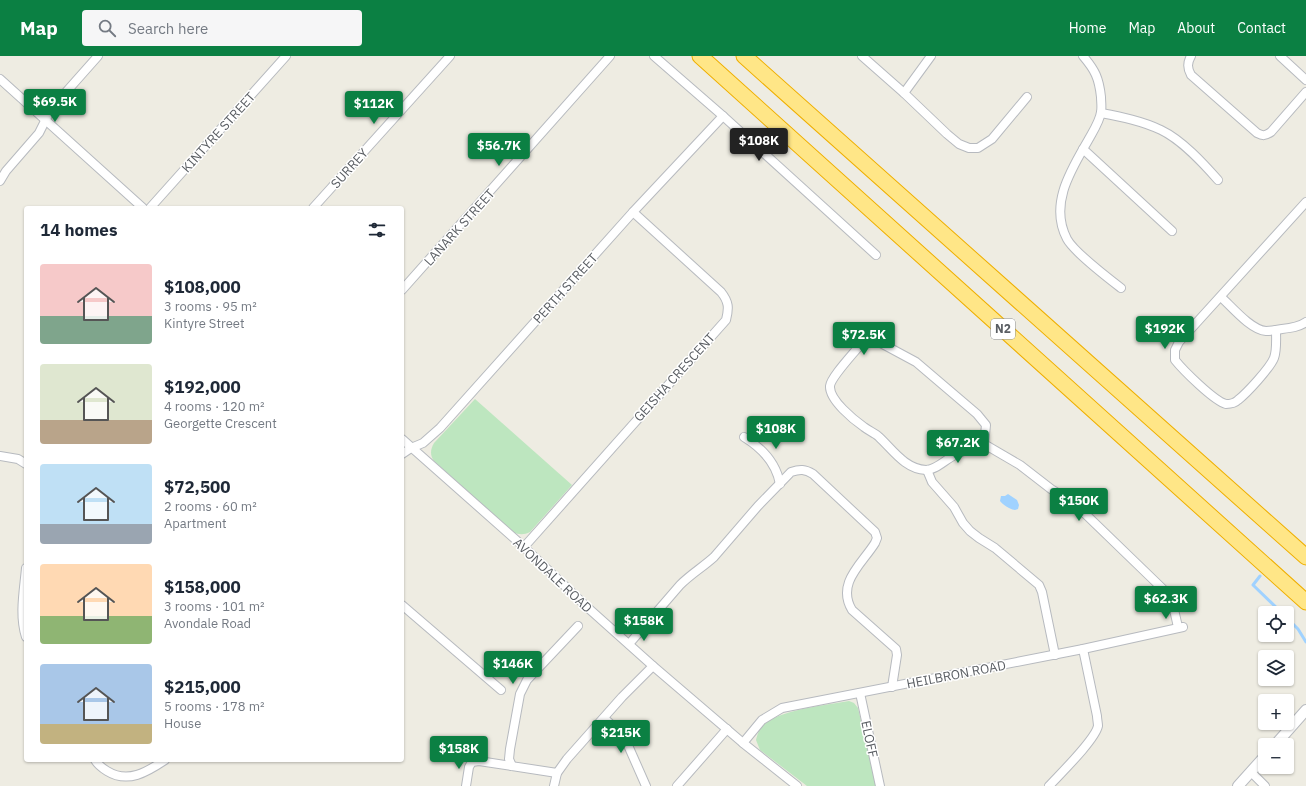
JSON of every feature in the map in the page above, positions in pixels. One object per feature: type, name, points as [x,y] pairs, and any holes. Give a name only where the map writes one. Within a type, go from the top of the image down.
[{"type":"highway","name":"N2","points":[[700,56],[1306,602]]},
{"type":"highway","name":"N2","points":[[744,56],[1306,557]]},
{"type":"street","points":[[0,181],[38,133],[51,109],[98,56]]},
{"type":"street","name":"KINTYRE STREET","points":[[152,206],[286,56]]},
{"type":"street","name":"SURREY","points":[[315,206],[450,56]]},
{"type":"street","name":"LANARK STREET","points":[[404,288],[610,56]]},
{"type":"street","points":[[654,56],[723,116],[876,255]]},
{"type":"street","points":[[862,56],[947,134],[959,144],[969,148],[978,148],[992,138],[1027,97]]},
{"type":"street","points":[[904,93],[931,56]]},
{"type":"street","points":[[1083,56],[1097,75],[1100,85],[1102,113],[1070,171],[1064,186],[1061,200],[1062,223],[1067,240],[1076,250],[1121,288]]},
{"type":"street","points":[[1191,56],[1187,69],[1191,75],[1257,133],[1262,135],[1266,135],[1271,132],[1306,92]]},
{"type":"street","points":[[1280,56],[1306,80]]},
{"type":"street","points":[[0,79],[141,206]]},
{"type":"street","points":[[1102,113],[1149,125],[1162,131],[1188,149],[1218,180]]},
{"type":"street","name":"PERTH STREET","points":[[404,453],[423,443],[440,428],[633,212],[723,116]]},
{"type":"street","points":[[1083,149],[1172,231]]},
{"type":"street","points":[[1276,330],[1276,352],[1272,363],[1248,390],[1232,404],[1226,404],[1218,400],[1175,360],[1174,354],[1176,346],[1179,342],[1306,202]]},
{"type":"street","name":"GEISHA CRESCENT","points":[[524,547],[726,320],[728,304],[726,298],[721,292],[633,212]]},
{"type":"street","points":[[1221,297],[1241,316],[1259,329],[1266,331],[1292,328],[1306,322]]},
{"type":"street","points":[[866,341],[881,342],[916,362],[978,414],[986,425],[984,444],[955,455],[928,470],[911,466],[900,458],[878,436],[863,426],[841,407],[831,394],[830,386],[833,379],[860,345],[866,341]]},
{"type":"street","points":[[744,436],[767,455],[776,469],[780,484]]},
{"type":"street","name":"AVONDALE ROAD","points":[[404,441],[524,547],[653,666],[743,743],[797,786]]},
{"type":"street","name":"HEILBRON ROAD","points":[[743,743],[762,720],[782,708],[1055,655],[1181,627],[1172,601],[1166,592],[1082,511],[1020,465],[984,444]]},
{"type":"street","points":[[0,456],[18,459],[24,463]]},
{"type":"street","points":[[629,644],[680,585],[714,557],[758,506],[791,472],[807,470],[875,532],[877,538],[875,543],[852,573],[846,596],[852,610],[896,649],[897,655],[892,687]]},
{"type":"street","points":[[928,470],[932,482],[954,506],[963,523],[970,531],[995,548],[1039,585],[1042,592],[1055,655]]},
{"type":"street","points":[[24,588],[22,607],[24,631]]},
{"type":"street","points":[[404,608],[501,690]]},
{"type":"street","points":[[512,766],[509,758],[520,694],[527,680],[578,626]]},
{"type":"street","points":[[1048,786],[1081,751],[1094,735],[1098,726],[1083,649]]},
{"type":"street","points":[[554,786],[557,773],[567,759],[653,666]]},
{"type":"street","name":"ELOFF","points":[[860,693],[880,786]]},
{"type":"street","points":[[1281,738],[1306,710]]},
{"type":"street","points":[[604,718],[628,743],[646,786]]},
{"type":"street","points":[[677,786],[727,729]]},
{"type":"street","points":[[466,786],[469,767],[472,762],[479,761],[557,773]]},
{"type":"street","points":[[97,762],[113,774],[127,777],[144,773],[162,762]]},
{"type":"street","points":[[1238,786],[1258,764]]},
{"type":"street","points":[[1251,772],[1265,786]]},
{"type":"green space","points":[[475,399],[572,485],[528,533],[517,534],[513,532],[434,461],[432,457],[431,450],[434,443]]},
{"type":"green space","points":[[849,701],[854,703],[858,708],[876,786],[807,786],[760,750],[756,740],[762,726],[769,721],[789,712]]},
{"type":"water","points":[[1008,494],[1017,500],[1019,505],[1018,509],[1011,509],[1000,501],[1001,496]]},
{"type":"waterway","points":[[1260,576],[1253,585],[1275,606]]},
{"type":"waterway","points":[[1294,625],[1306,642]]}]
